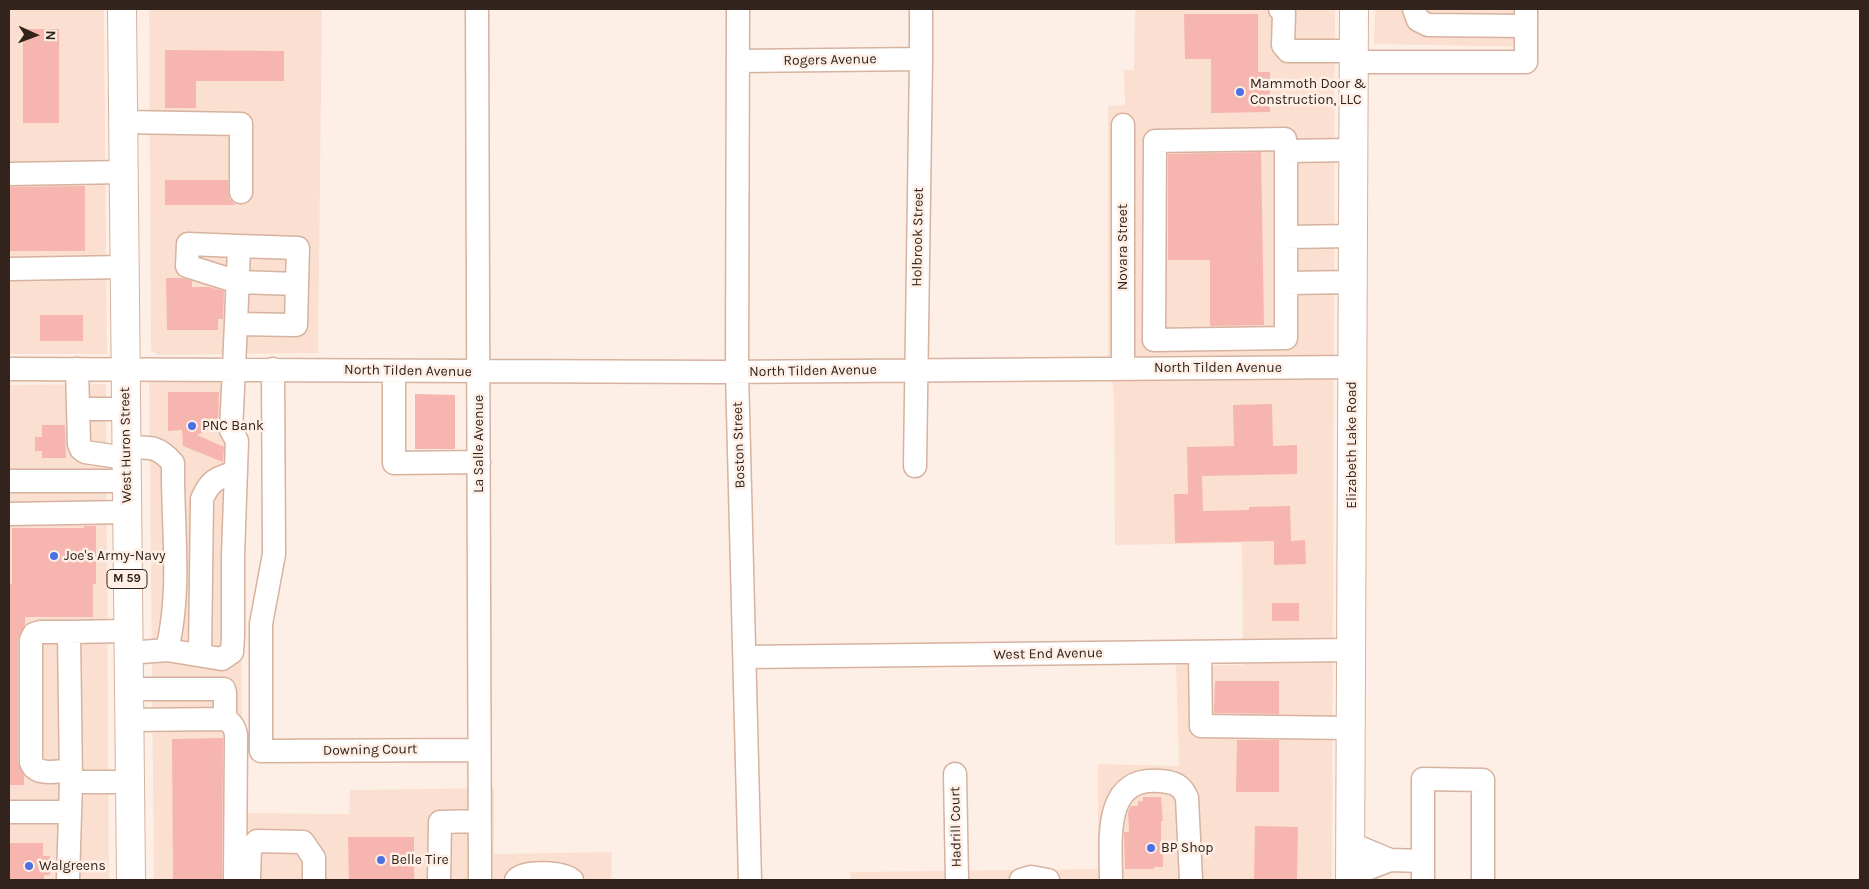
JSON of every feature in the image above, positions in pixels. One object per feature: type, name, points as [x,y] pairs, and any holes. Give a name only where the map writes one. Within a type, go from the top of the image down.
[{"type":"main road","name":"West Huron Street","points":[[122,9],[130,880]]},
{"type":"main road","name":"Elizabeth Lake Road","points":[[1350,878],[1354,9]]},
{"type":"street","name":"La Salle Avenue","points":[[477,9],[480,880]]},
{"type":"street","name":"Boston Street","points":[[738,9],[737,372],[750,880]]},
{"type":"street","name":"Holbrook Street","points":[[915,466],[922,59],[921,9]]},
{"type":"street","points":[[1280,9],[1284,13],[1283,46],[1288,51],[1354,57],[1526,62],[1526,17],[1428,25],[1418,20],[1414,9]]},
{"type":"street","name":"Rogers Avenue","points":[[738,61],[922,59]]},
{"type":"street","points":[[123,122],[241,124],[241,192]]},
{"type":"street","name":"Novara Street","points":[[1122,368],[1123,133],[1155,141]]},
{"type":"street","points":[[1286,139],[1286,151],[1286,338],[1154,340],[1155,141],[1286,139]]},
{"type":"street","points":[[1286,151],[1354,150]]},
{"type":"street","points":[[9,174],[124,172]]},
{"type":"street","points":[[1286,237],[1353,236]]},
{"type":"street","points":[[1123,240],[1154,239]]},
{"type":"street","points":[[237,324],[296,325],[298,248],[188,244],[187,266],[238,282],[297,284]]},
{"type":"street","points":[[128,782],[39,771],[33,767],[31,762],[31,640],[34,634],[40,632],[70,632],[222,659],[232,652],[237,441],[231,430],[239,246]]},
{"type":"street","points":[[9,268],[124,267]]},
{"type":"street","points":[[1286,283],[1353,282]]},
{"type":"street","points":[[1123,285],[1154,283]]},
{"type":"street","points":[[1203,340],[1203,368]]},
{"type":"street","name":"North Tilden Avenue","points":[[9,369],[737,372],[1352,367]]},
{"type":"street","points":[[77,369],[79,444],[81,449],[85,452],[126,462]]},
{"type":"street","name":"Downing Court","points":[[273,369],[274,554],[261,624],[260,751],[479,750]]},
{"type":"street","points":[[394,371],[394,463],[479,462]]},
{"type":"street","points":[[78,409],[126,409]]},
{"type":"street","points":[[9,481],[126,462],[150,447],[164,452],[173,463],[174,608],[172,630],[167,650]]},
{"type":"street","points":[[200,655],[202,499],[207,486],[218,478],[236,472]]},
{"type":"street","points":[[9,514],[127,512]]},
{"type":"street","points":[[68,880],[71,776],[70,632]]},
{"type":"street","name":"West End Avenue","points":[[745,657],[1351,650]]},
{"type":"street","points":[[1200,652],[1201,726],[1350,728]]},
{"type":"street","points":[[128,689],[224,689],[225,719]]},
{"type":"street","points":[[128,720],[225,719],[231,722],[236,735],[235,880]]},
{"type":"street","name":"Hadrill Court","points":[[956,774],[957,880]]},
{"type":"street","points":[[1349,843],[1423,871],[1423,779],[1483,780],[1483,880]]},
{"type":"street","points":[[1111,880],[1111,826],[1119,797],[1130,786],[1159,781],[1175,783],[1184,789],[1187,798],[1191,880]]},
{"type":"street","points":[[9,812],[69,812]]},
{"type":"street","points":[[439,880],[440,822],[479,821]]},
{"type":"street","points":[[249,880],[250,849],[257,841],[303,842],[314,858],[314,880]]},
{"type":"street","points":[[1350,878],[1390,860]]},
{"type":"street","points":[[516,880],[526,874],[563,875],[572,880]]},
{"type":"street","points":[[1021,880],[1031,877],[1048,880]]},
{"type":"shaded area","points":[[9,9],[104,9],[107,354],[9,354]]},
{"type":"shaded area","points":[[149,9],[322,9],[318,353],[157,355],[151,350]]},
{"type":"shaded area","points":[[1135,9],[1335,9],[1332,880],[851,880],[850,872],[1098,869],[1098,764],[1179,766],[1176,665],[1243,665],[1242,543],[1115,545],[1114,393],[1108,354],[1108,106],[1125,105],[1124,70],[1134,70]]},
{"type":"shaded area","points":[[1375,9],[1539,9],[1538,47],[1374,44]]},
{"type":"shaded area","points":[[149,378],[241,378],[242,813],[349,814],[350,790],[494,788],[494,854],[612,852],[611,880],[154,880]]},
{"type":"shaded area","points":[[106,384],[109,880],[9,880],[9,385]]},
{"type":"building","points":[[1184,14],[1258,14],[1258,72],[1270,72],[1270,112],[1211,113],[1211,59],[1185,59]]},
{"type":"building","points":[[23,29],[59,29],[59,123],[23,123]]},
{"type":"building","points":[[165,50],[284,51],[284,81],[196,81],[196,108],[165,108]]},
{"type":"building","points":[[1261,152],[1264,325],[1210,326],[1210,260],[1168,260],[1168,154]]},
{"type":"building","points":[[165,180],[228,180],[229,198],[236,205],[165,205]]},
{"type":"building","points":[[85,186],[85,251],[10,251],[10,187]]},
{"type":"building","points":[[166,278],[182,278],[192,281],[192,287],[209,287],[224,291],[223,319],[218,319],[218,330],[167,330]]},
{"type":"building","points":[[40,315],[83,315],[83,341],[40,341]]},
{"type":"building","name":"PNC Bank","points":[[168,392],[219,392],[218,425],[197,435],[224,447],[223,462],[183,446],[182,430],[168,431]]},
{"type":"building","points":[[415,394],[455,395],[455,449],[415,449]]},
{"type":"building","points":[[1272,404],[1273,446],[1297,445],[1297,474],[1202,476],[1203,511],[1249,510],[1249,507],[1290,506],[1291,541],[1305,540],[1306,564],[1274,565],[1274,541],[1175,543],[1174,494],[1188,494],[1187,447],[1234,446],[1233,405]]},
{"type":"building","points":[[42,425],[65,425],[66,458],[42,458],[42,451],[35,451],[35,437],[42,437]]},
{"type":"building","points":[[84,526],[96,526],[96,584],[93,584],[93,617],[25,617],[25,625],[18,640],[18,762],[24,776],[24,785],[9,785],[9,584],[12,584],[12,528],[84,528]]},
{"type":"building","points":[[1272,603],[1299,603],[1299,621],[1272,621]]},
{"type":"building","points":[[1215,681],[1279,681],[1279,714],[1214,713]]},
{"type":"building","points":[[223,738],[222,880],[173,880],[172,739]]},
{"type":"building","points":[[1237,740],[1279,740],[1279,792],[1236,792]]},
{"type":"building","points":[[1143,797],[1161,797],[1163,867],[1154,867],[1154,869],[1125,869],[1124,832],[1129,832],[1128,812],[1131,806],[1138,806],[1138,801],[1143,801]]},
{"type":"building","points":[[1255,826],[1298,827],[1297,880],[1254,880]]},
{"type":"building","name":"Belle Tire","points":[[348,837],[414,837],[414,880],[349,880]]},
{"type":"building","name":"Walgreens","points":[[9,843],[43,843],[43,856],[50,856],[50,875],[44,875],[44,880],[9,880]]},
{"type":"place","name":"Mammoth Door & Construction, LLC","points":[[1240,92]]},
{"type":"place","name":"PNC Bank","points":[[192,426]]},
{"type":"place","name":"Joe's Army-Navy","points":[[54,556]]},
{"type":"place","name":"BP Shop","points":[[1151,848]]},
{"type":"place","name":"Belle Tire","points":[[381,860]]},
{"type":"place","name":"Walgreens","points":[[29,866]]}]
